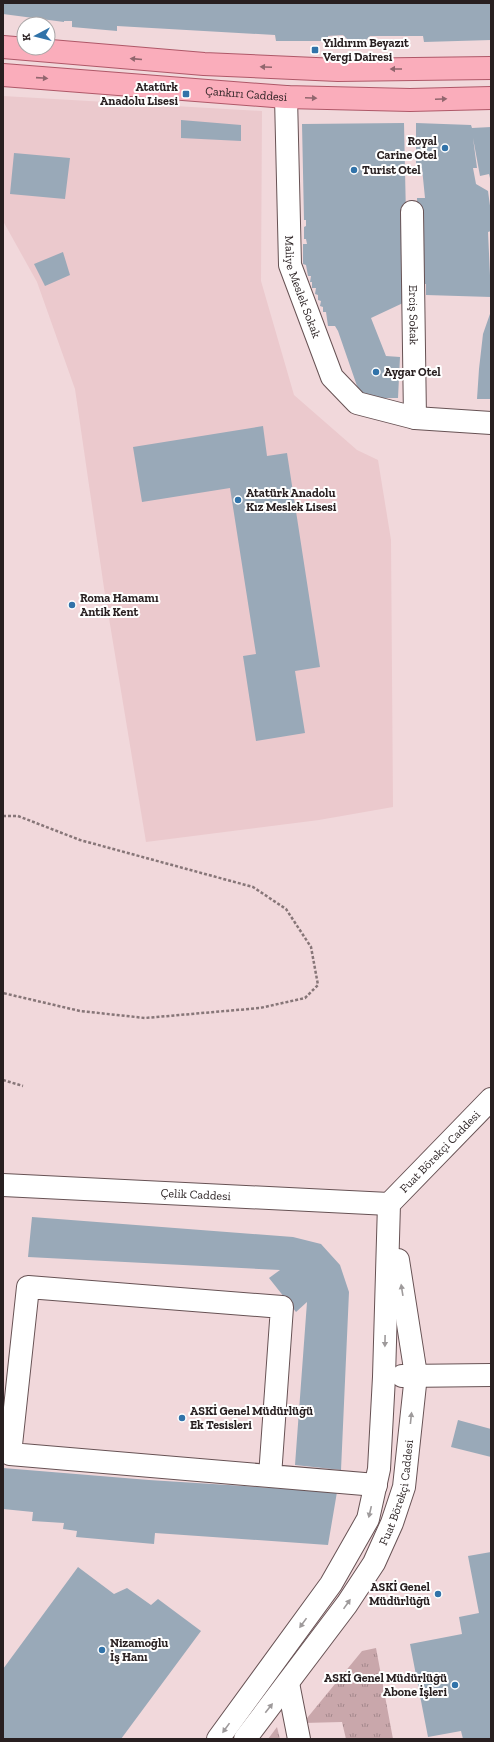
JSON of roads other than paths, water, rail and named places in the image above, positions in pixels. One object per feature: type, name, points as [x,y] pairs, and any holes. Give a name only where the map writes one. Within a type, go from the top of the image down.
[{"type":"main road","points":[[3,47],[204,64],[338,70],[491,68]]},
{"type":"main road","name":"Çankırı Caddesi","points":[[3,75],[286,97],[410,100],[491,98]]},
{"type":"street","name":"Maliye Meslek Sokak","points":[[286,97],[290,265],[332,377],[357,403],[415,418],[491,423]]},
{"type":"street","name":"Erciş Sokak","points":[[412,212],[415,418]]},
{"type":"street","name":"Fuat Börekçi Caddesi","points":[[218,1739],[331,1584],[368,1519],[379,1469],[384,1377],[389,1204],[491,1099]]},
{"type":"street","name":"Çelik Caddesi","points":[[3,1185],[389,1204]]},
{"type":"street","name":"Fuat Börekçi Caddesi","points":[[245,1739],[347,1604],[370,1569],[392,1523],[404,1488],[416,1375],[389,1204]]},
{"type":"street","points":[[270,1476],[282,1307],[28,1287],[10,1454],[376,1485]]},
{"type":"street","points":[[384,1377],[416,1375],[491,1375]]},
{"type":"street","points":[[288,1683],[299,1739]]},
{"type":"place","name":"Yıldırım Beyazıt Vergi Dairesi","points":[[315,50]]},
{"type":"place","name":"Atatürk Anadolu Lisesi","points":[[186,94]]},
{"type":"place","name":"Royal Carine Otel","points":[[445,148]]},
{"type":"place","name":"Turist Otel","points":[[354,170]]},
{"type":"place","name":"Aygar Otel","points":[[376,372]]},
{"type":"place","name":"Atatürk Anadolu Kız Meslek Lisesi","points":[[238,500]]},
{"type":"place","name":"Roma Hamamı Antik Kent","points":[[72,605]]},
{"type":"place","name":"ASKİ Genel Müdürlüğü Ek Tesisleri","points":[[182,1418]]},
{"type":"place","name":"ASKİ Genel Müdürlüğü","points":[[438,1594]]},
{"type":"place","name":"Nizamoğlu İş Hanı","points":[[102,1650]]},
{"type":"place","name":"ASKİ Genel Müdürlüğü Abone İşleri","points":[[455,1685]]}]
